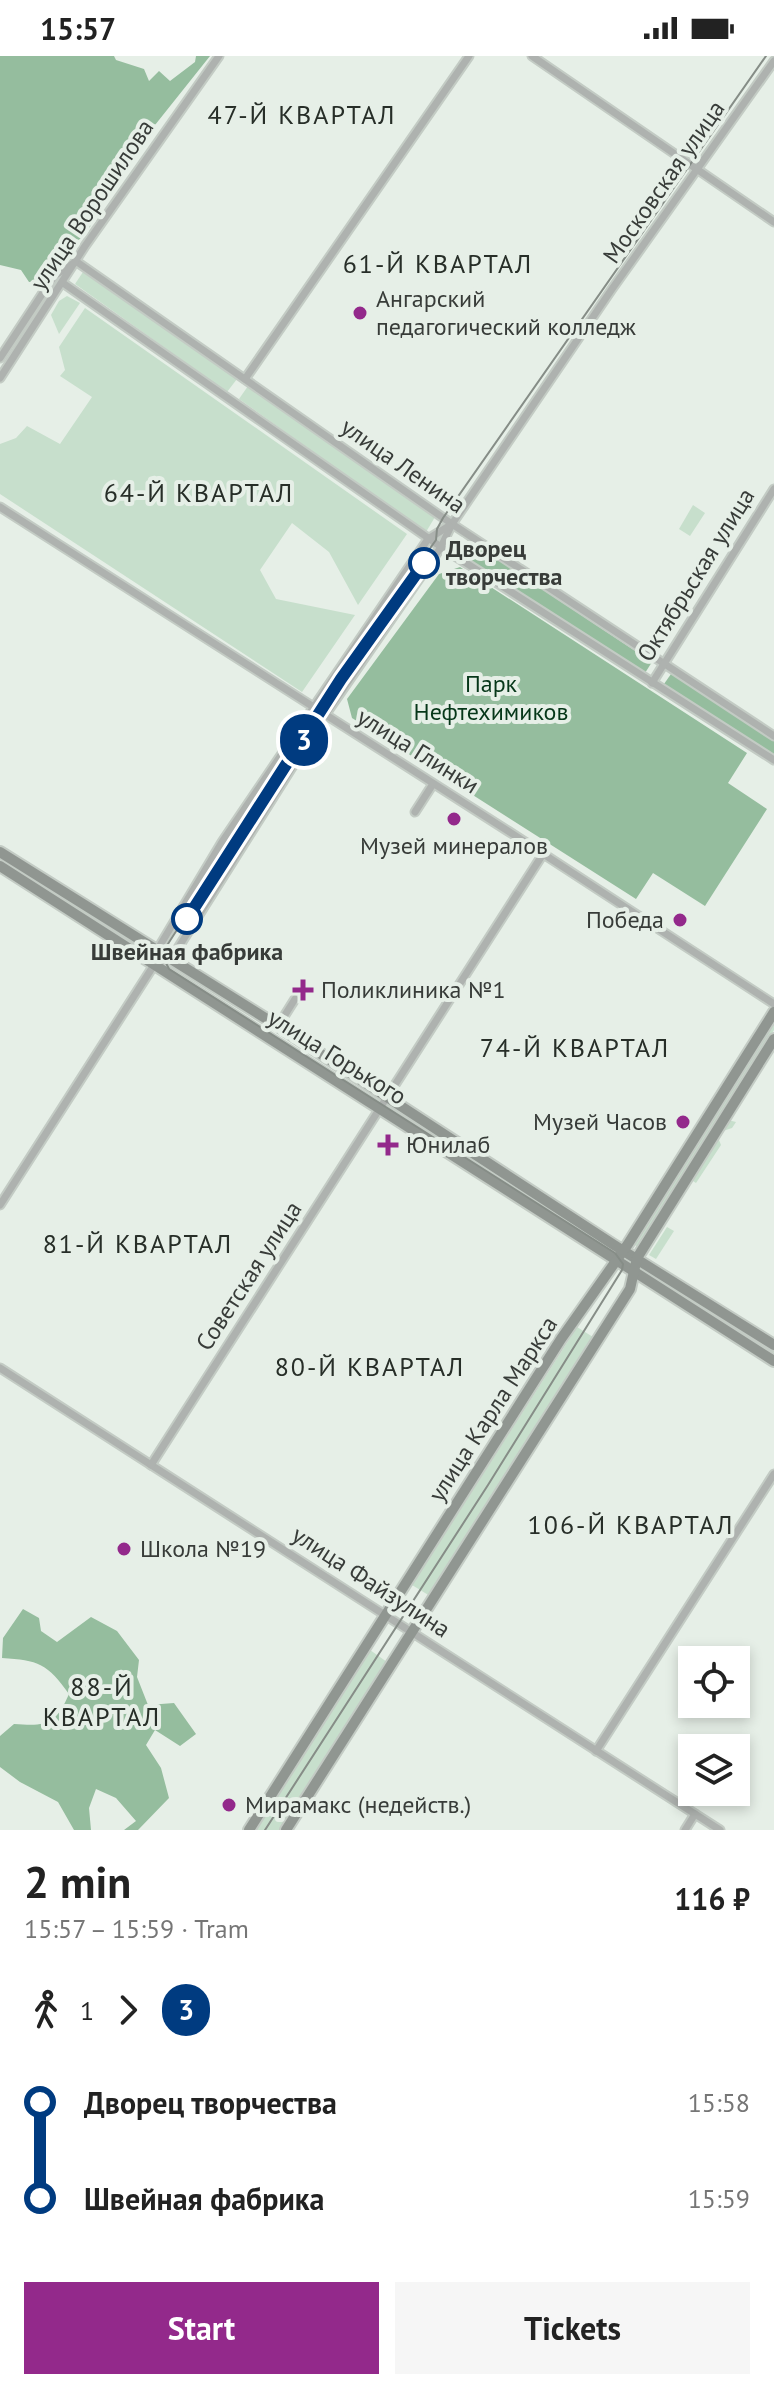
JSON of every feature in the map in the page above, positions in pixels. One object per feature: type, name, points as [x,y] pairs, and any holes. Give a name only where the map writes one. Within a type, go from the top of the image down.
[{"type":"main road","name":"улица Горького","points":[[0,852],[278,1026],[774,1345]]},
{"type":"main road","name":"улица Горького","points":[[0,866],[774,1361]]},
{"type":"main road","name":"улица Карла Маркса","points":[[249,1830],[561,1339],[623,1250],[774,1012]]},
{"type":"main road","points":[[286,1830],[623,1300],[632,1285],[637,1258],[774,1039]]},
{"type":"main road","points":[[695,1311],[702,1300]]},
{"type":"street","name":"улица Ворошилова","points":[[0,378],[219,56]]},
{"type":"street","points":[[245,379],[469,56]]},
{"type":"street","points":[[532,56],[774,222]]},
{"type":"street","name":"Московская улица","points":[[169,959],[325,715],[441,547],[452,524],[774,61]]},
{"type":"street","name":"улица Ворошилова","points":[[0,358],[54,276],[77,262]]},
{"type":"street","name":"улица Ленина","points":[[77,262],[452,524],[774,736]]},
{"type":"street","name":"улица Ленина","points":[[63,283],[428,539],[774,760]]},
{"type":"street","name":"Октябрьская улица","points":[[652,683],[774,489]]},
{"type":"street","name":"улица Глинки","points":[[0,507],[774,1004]]},
{"type":"street","name":"Московская улица","points":[[0,1205],[154,965],[156,952],[222,842],[428,539],[452,524]]},
{"type":"street","points":[[415,812],[433,784]]},
{"type":"street","points":[[380,1108],[543,854]]},
{"type":"street","points":[[154,965],[169,959]]},
{"type":"street","points":[[278,1026],[295,999]]},
{"type":"street","name":"Советская улица","points":[[151,1465],[380,1108]]},
{"type":"street","name":"улица Файзулина","points":[[0,1368],[720,1830]]},
{"type":"street","points":[[596,1751],[774,1474]]},
{"type":"street","points":[[685,1830],[695,1814]]},
{"type":"green space","points":[[0,56],[114,56],[116,60],[144,69],[149,81],[159,71],[170,81],[195,62],[196,56],[210,56],[155,125],[147,140],[124,162],[121,176],[88,230],[85,229],[86,233],[35,282],[29,282],[21,270],[0,265]]},
{"type":"green space","points":[[83,272],[237,379],[227,392],[75,284]]},
{"type":"green space","points":[[67,296],[80,303],[59,334],[51,315],[59,301]]},
{"type":"green space","points":[[85,308],[407,534],[358,605],[329,552],[292,523],[260,570],[276,599],[355,615],[302,692],[0,494],[0,444],[16,438],[27,426],[60,444],[92,397],[60,376],[65,370],[59,347]]},
{"type":"green space","points":[[248,386],[435,517],[426,532],[239,399]]},
{"type":"green space","points":[[693,505],[705,513],[690,536],[679,529]]},
{"type":"green space","points":[[468,540],[652,662],[645,673],[459,553]]},
{"type":"green space","name":"Парк Нефтехимиков","points":[[460,567],[747,753],[728,783],[767,809],[705,906],[653,873],[636,899],[352,718],[347,699],[439,574]]},
{"type":"green space","points":[[671,674],[774,741],[774,755],[664,684]]},
{"type":"green space","points":[[0,856],[118,931],[110,932],[0,861]]},
{"type":"green space","points":[[774,1022],[774,1030],[637,1247],[633,1243]]},
{"type":"green space","points":[[728,1120],[736,1122],[732,1128],[723,1131],[719,1140],[721,1145],[696,1183],[693,1174]]},
{"type":"green space","points":[[667,1227],[674,1231],[656,1259],[649,1255]]},
{"type":"green space","points":[[709,1309],[774,1350],[774,1358],[706,1315]]},
{"type":"green space","points":[[577,1327],[593,1337],[430,1596],[412,1585]]},
{"type":"green space","points":[[23,1609],[39,1618],[41,1631],[57,1642],[91,1617],[117,1631],[139,1660],[137,1677],[148,1705],[174,1703],[196,1734],[180,1746],[155,1730],[146,1745],[161,1768],[169,1798],[138,1830],[124,1830],[136,1821],[116,1798],[96,1789],[89,1808],[91,1830],[74,1830],[58,1802],[20,1782],[0,1767],[0,1736],[14,1724],[48,1722],[59,1712],[69,1694],[55,1676],[41,1666],[25,1660],[2,1658],[3,1638]]},
{"type":"green space","points":[[370,1650],[387,1662],[280,1830],[256,1830]]},
{"type":"tram line","points":[[265,1830],[488,1485],[623,1264],[615,1253],[169,969],[165,961],[166,947],[340,674],[436,540],[443,518],[766,56]]},
{"type":"tram line","name":"3","points":[[187,919],[341,679],[424,563]]},
{"type":"place","name":"Ангарский педагогический колледж","points":[[360,313]]},
{"type":"place","name":"Дворец творчества","points":[[424,563]]},
{"type":"place","name":"Музей минералов","points":[[454,819]]},
{"type":"place","name":"Швейная фабрика","points":[[187,919]]},
{"type":"place","name":"Победа","points":[[680,920]]},
{"type":"place","name":"Поликлиника №1","points":[[303,990]]},
{"type":"place","name":"Музей Часов","points":[[683,1122]]},
{"type":"place","name":"Юнилаб","points":[[388,1145]]},
{"type":"place","name":"Школа №19","points":[[124,1549]]},
{"type":"place","name":"Мирамакс (недейств.)","points":[[229,1805]]},
{"type":"district","name":"47-Й КВАРТАЛ","points":[[302,115]]},
{"type":"district","name":"61-Й КВАРТАЛ","points":[[438,264]]},
{"type":"district","name":"64-Й КВАРТАЛ","points":[[199,493]]},
{"type":"district","name":"74-Й КВАРТАЛ","points":[[575,1048]]},
{"type":"district","name":"81-Й КВАРТАЛ","points":[[138,1244]]},
{"type":"district","name":"80-Й КВАРТАЛ","points":[[370,1367]]},
{"type":"district","name":"106-Й КВАРТАЛ","points":[[631,1525]]},
{"type":"district","name":"88-Й КВАРТАЛ","points":[[102,1702]]}]
